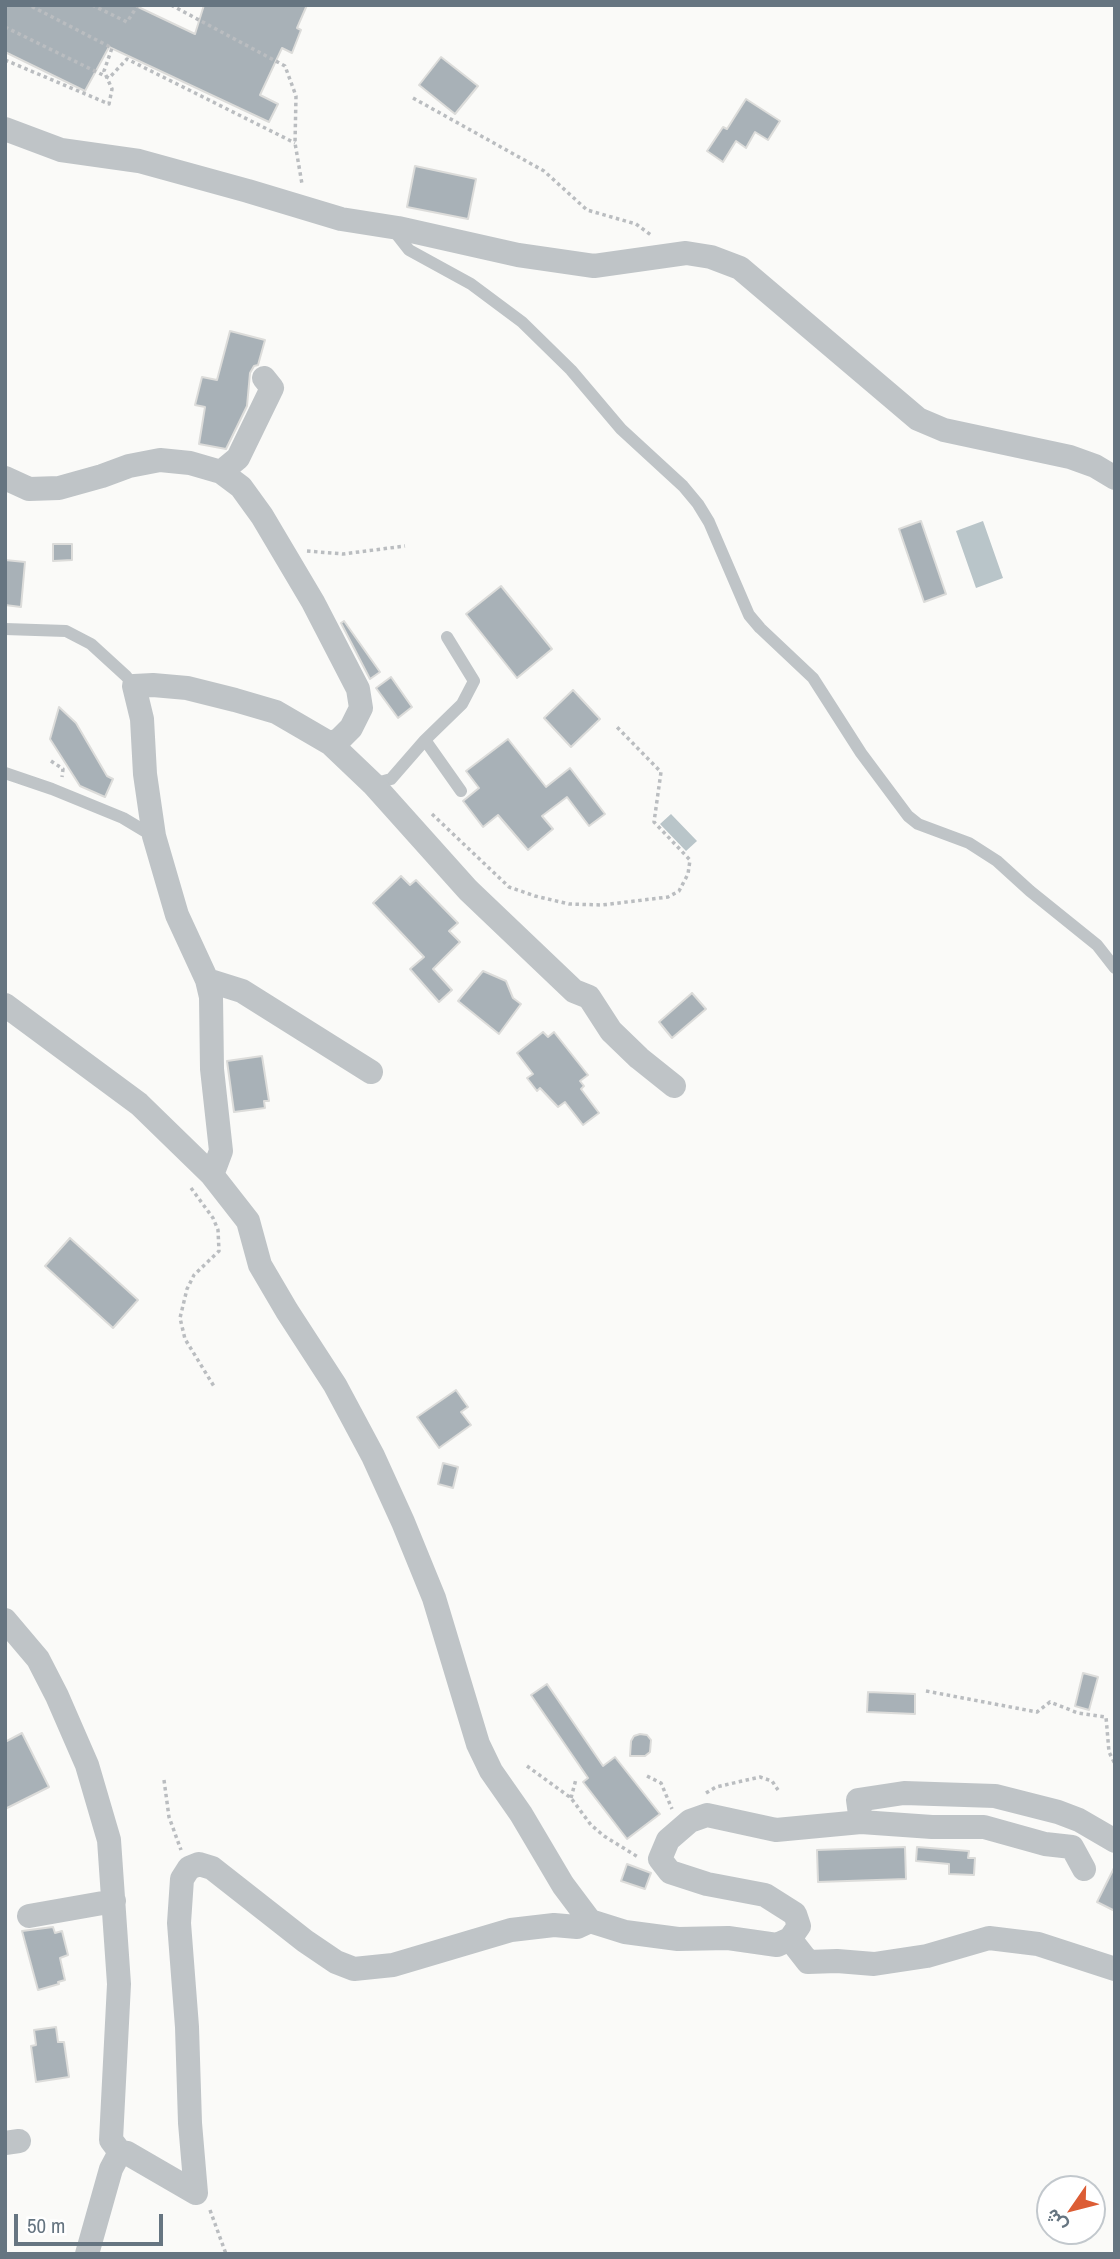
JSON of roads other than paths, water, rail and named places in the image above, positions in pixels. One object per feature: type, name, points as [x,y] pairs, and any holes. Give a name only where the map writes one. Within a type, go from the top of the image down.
[{"type":"street","points":[[5,129],[61,150],[139,161],[248,191],[307,211],[518,255],[594,267],[686,253],[711,257],[740,268],[918,419],[944,430],[1070,457],[1095,466],[1115,478]]},
{"type":"street","points":[[221,472],[238,458],[272,388],[264,378]]},
{"type":"street","points":[[6,483],[29,489],[59,488],[102,477],[129,466],[160,460],[190,463],[221,472],[241,487],[313,601],[358,689],[361,708],[351,728],[331,744]]},
{"type":"street","points":[[212,1175],[221,1151],[212,1069],[211,997],[207,980],[177,915],[154,836],[145,774],[142,719],[134,687],[153,685],[187,688],[276,712],[331,744],[373,784],[468,890],[574,991],[589,997],[611,1031],[674,1086]]},
{"type":"street","points":[[207,980],[242,991],[371,1072]]},
{"type":"street","points":[[5,1005],[139,1104],[212,1175],[248,1221],[260,1265],[335,1385],[373,1456],[434,1598],[478,1744],[491,1770],[563,1885],[590,1921],[625,1932],[678,1939],[728,1938],[777,1945],[790,1939],[799,1926],[795,1914],[765,1895],[707,1884],[670,1872],[660,1859],[667,1840],[690,1821],[707,1815],[776,1830],[861,1822],[932,1827],[984,1827],[1045,1844],[1072,1847],[1084,1869]]},
{"type":"street","points":[[5,1620],[38,1659],[87,1765],[109,1840],[119,1984],[111,2140],[121,2152],[196,2193],[179,1923],[182,1879],[189,1868],[200,1864],[212,1868],[305,1941],[336,1962],[354,1969],[393,1965],[511,1930],[554,1925],[577,1927],[590,1921]]},
{"type":"street","points":[[861,1822],[858,1800],[904,1793],[995,1796],[1058,1812],[1079,1820],[1115,1841]]},
{"type":"street","points":[[29,1916],[114,1901]]},
{"type":"street","points":[[790,1939],[808,1962],[874,1964],[927,1956],[989,1938],[1038,1944],[1115,1969]]},
{"type":"street","points":[[87,2254],[111,2169],[121,2152]]},
{"type":"lane","points":[[398,228],[398,236],[409,250],[471,284],[522,322],[571,370],[621,429],[683,486],[709,522],[749,615],[813,678],[861,753],[908,816],[918,824],[969,843],[998,862],[1097,945],[1115,968]]},
{"type":"lane","points":[[5,629],[66,631],[91,644],[126,676],[134,687]]},
{"type":"lane","points":[[373,784],[391,779],[425,740],[462,704],[474,681],[447,636]]},
{"type":"lane","points":[[425,740],[461,791]]},
{"type":"lane","points":[[5,774],[52,789],[123,818],[154,836]]}]
